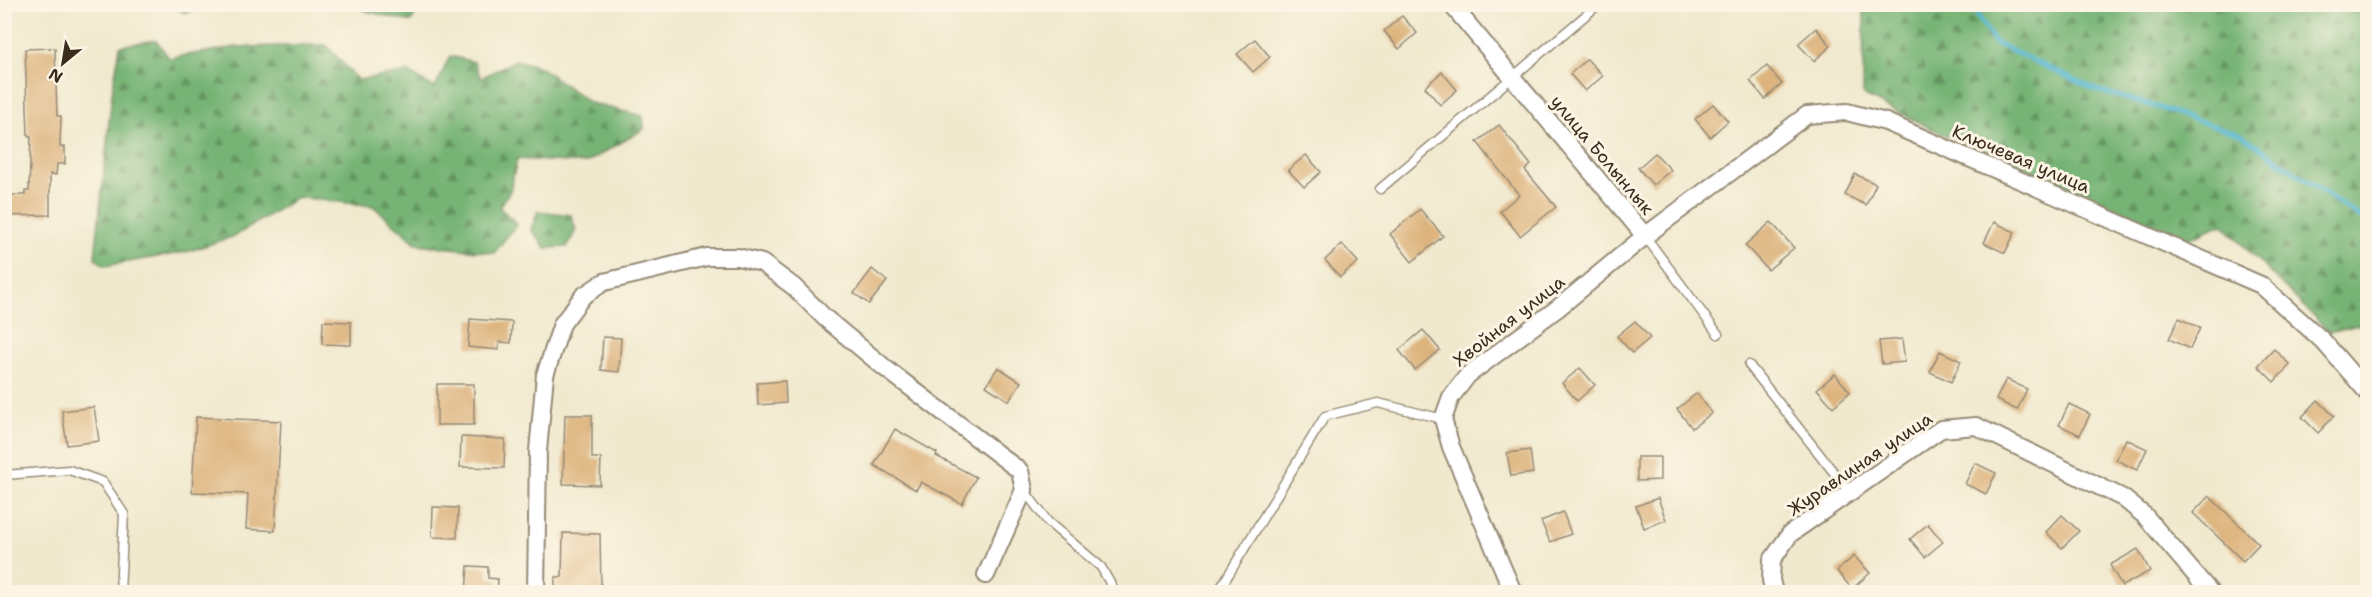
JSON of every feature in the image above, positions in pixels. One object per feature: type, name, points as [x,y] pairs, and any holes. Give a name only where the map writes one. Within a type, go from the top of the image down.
[{"type":"street","name":"улица Болынлык","points":[[1451,4],[1645,236]]},
{"type":"street","name":"Ключевая улица","points":[[1645,236],[1807,115],[1847,112],[1886,122],[2261,285],[2323,341],[2367,393]]},
{"type":"street","name":"Хвойная улица","points":[[1443,419],[1451,397],[1468,375],[1558,308],[1645,236]]},
{"type":"street","points":[[536,592],[538,451],[545,375],[562,324],[583,296],[604,282],[707,257],[738,258],[762,263],[794,287],[825,318],[885,368],[1020,471],[1024,490],[986,575]]},
{"type":"street","points":[[1443,419],[1451,447],[1514,592]]},
{"type":"street","name":"Журавлиная улица","points":[[1774,592],[1771,580],[1772,560],[1790,534],[1941,429],[1976,426],[2123,498],[2145,516],[2210,592]]},
{"type":"lane","points":[[1380,189],[1599,4]]},
{"type":"lane","name":"улица Болынлык","points":[[1645,236],[1718,334]]},
{"type":"lane","points":[[1749,365],[1850,493]]},
{"type":"lane","points":[[1218,592],[1325,416],[1378,403],[1443,419]]},
{"type":"lane","points":[[4,475],[69,470],[103,482],[124,514],[120,592]]},
{"type":"lane","points":[[1024,490],[1048,522],[1101,567],[1115,592]]},
{"type":"green space","points":[[2345,4],[2367,18],[2367,323],[2329,332],[2222,224],[2188,239],[1944,135],[1863,95],[1864,5]]},
{"type":"green space","points":[[173,5],[205,5],[185,13]]},
{"type":"green space","points":[[353,5],[420,5],[411,22],[369,12]]},
{"type":"green space","points":[[156,40],[169,58],[237,47],[326,45],[358,80],[408,72],[435,88],[450,56],[474,62],[481,78],[516,60],[540,67],[590,103],[643,116],[644,129],[586,163],[517,159],[510,191],[499,207],[517,224],[494,253],[417,244],[373,206],[298,197],[235,236],[186,252],[105,266],[95,258],[112,93],[120,46]]},
{"type":"green space","points":[[538,211],[571,215],[576,230],[567,247],[546,248],[531,229]]},
{"type":"building","points":[[1402,16],[1417,33],[1399,49],[1384,31]]},
{"type":"building","points":[[1816,28],[1831,46],[1814,61],[1798,44]]},
{"type":"building","points":[[1255,39],[1270,57],[1253,72],[1237,54]]},
{"type":"building","points":[[55,48],[57,116],[61,116],[60,147],[65,147],[65,164],[57,164],[56,175],[50,174],[50,215],[4,216],[4,195],[25,195],[25,191],[29,191],[31,136],[28,136],[25,49]]},
{"type":"building","points":[[1587,59],[1603,76],[1585,91],[1570,74]]},
{"type":"building","points":[[1767,66],[1782,84],[1765,99],[1750,81]]},
{"type":"building","points":[[1442,72],[1457,90],[1440,105],[1425,87]]},
{"type":"building","points":[[1713,104],[1728,121],[1710,137],[1695,119]]},
{"type":"building","points":[[1499,125],[1531,165],[1525,170],[1556,207],[1520,236],[1500,211],[1519,195],[1477,142]]},
{"type":"building","points":[[1655,153],[1671,170],[1653,185],[1638,168]]},
{"type":"building","points":[[1306,155],[1321,172],[1304,187],[1288,170]]},
{"type":"building","points":[[1855,174],[1876,184],[1866,205],[1845,195]]},
{"type":"building","points":[[1420,209],[1443,236],[1412,262],[1390,234]]},
{"type":"building","points":[[1771,222],[1794,248],[1768,270],[1745,245]]},
{"type":"building","points":[[1994,222],[2015,232],[2005,253],[1984,243]]},
{"type":"building","points":[[1342,244],[1358,262],[1340,277],[1325,260]]},
{"type":"building","points":[[872,269],[887,281],[869,304],[854,293]]},
{"type":"building","points":[[2179,318],[2200,328],[2190,349],[2169,339]]},
{"type":"building","points":[[470,319],[512,322],[511,343],[499,342],[499,350],[468,347]]},
{"type":"building","points":[[323,321],[351,322],[351,345],[322,344]]},
{"type":"building","points":[[1635,321],[1650,338],[1632,353],[1617,336]]},
{"type":"building","points":[[1423,330],[1440,350],[1415,370],[1399,350]]},
{"type":"building","points":[[603,337],[621,338],[619,372],[601,370]]},
{"type":"building","points":[[1902,339],[1905,362],[1882,364],[1879,341]]},
{"type":"building","points":[[2274,349],[2290,365],[2274,382],[2258,366]]},
{"type":"building","points":[[1940,351],[1961,361],[1951,382],[1930,372]]},
{"type":"building","points":[[998,367],[1021,382],[1009,401],[986,386]]},
{"type":"building","points":[[1580,368],[1595,385],[1577,401],[1562,383]]},
{"type":"building","points":[[1835,374],[1850,392],[1833,407],[1817,389]]},
{"type":"building","points":[[2006,379],[2027,389],[2017,410],[1996,400]]},
{"type":"building","points":[[785,381],[786,403],[758,405],[757,383]]},
{"type":"building","points":[[437,384],[474,384],[474,425],[437,425]]},
{"type":"building","points":[[1697,393],[1712,413],[1692,428],[1677,409]]},
{"type":"building","points":[[2318,400],[2334,416],[2318,433],[2302,417]]},
{"type":"building","points":[[2069,404],[2090,414],[2080,435],[2059,425]]},
{"type":"building","points":[[94,407],[99,441],[67,445],[62,411]]},
{"type":"building","points":[[565,415],[592,415],[592,458],[601,458],[600,485],[563,484]]},
{"type":"building","points":[[196,417],[281,421],[275,531],[246,529],[248,494],[192,492]]},
{"type":"building","points":[[895,429],[937,453],[936,456],[976,477],[962,504],[921,482],[916,490],[874,465]]},
{"type":"building","points":[[461,437],[505,439],[504,468],[460,467]]},
{"type":"building","points":[[2126,439],[2147,449],[2137,470],[2116,460]]},
{"type":"building","points":[[1530,450],[1533,473],[1511,476],[1507,453]]},
{"type":"building","points":[[1637,457],[1660,457],[1660,480],[1637,481]]},
{"type":"building","points":[[1975,463],[1996,473],[1986,494],[1965,484]]},
{"type":"building","points":[[2209,496],[2259,544],[2243,561],[2193,513]]},
{"type":"building","points":[[1658,498],[1666,520],[1644,528],[1636,506]]},
{"type":"building","points":[[433,507],[458,508],[457,538],[432,537]]},
{"type":"building","points":[[1563,512],[1571,534],[1550,542],[1541,521]]},
{"type":"building","points":[[2062,515],[2079,531],[2062,548],[2046,532]]},
{"type":"building","points":[[1928,524],[1943,542],[1925,557],[1910,539]]},
{"type":"building","points":[[563,533],[600,534],[601,592],[555,592],[555,577],[562,577]]},
{"type":"building","points":[[2138,549],[2150,571],[2122,586],[2110,565]]},
{"type":"building","points":[[1854,556],[1870,573],[1852,589],[1837,571]]},
{"type":"building","points":[[468,566],[488,567],[488,578],[498,579],[497,592],[466,592]]},
{"type":"waterway","points":[[1976,4],[1976,13],[1995,43],[2096,90],[2242,135],[2368,223]]}]
